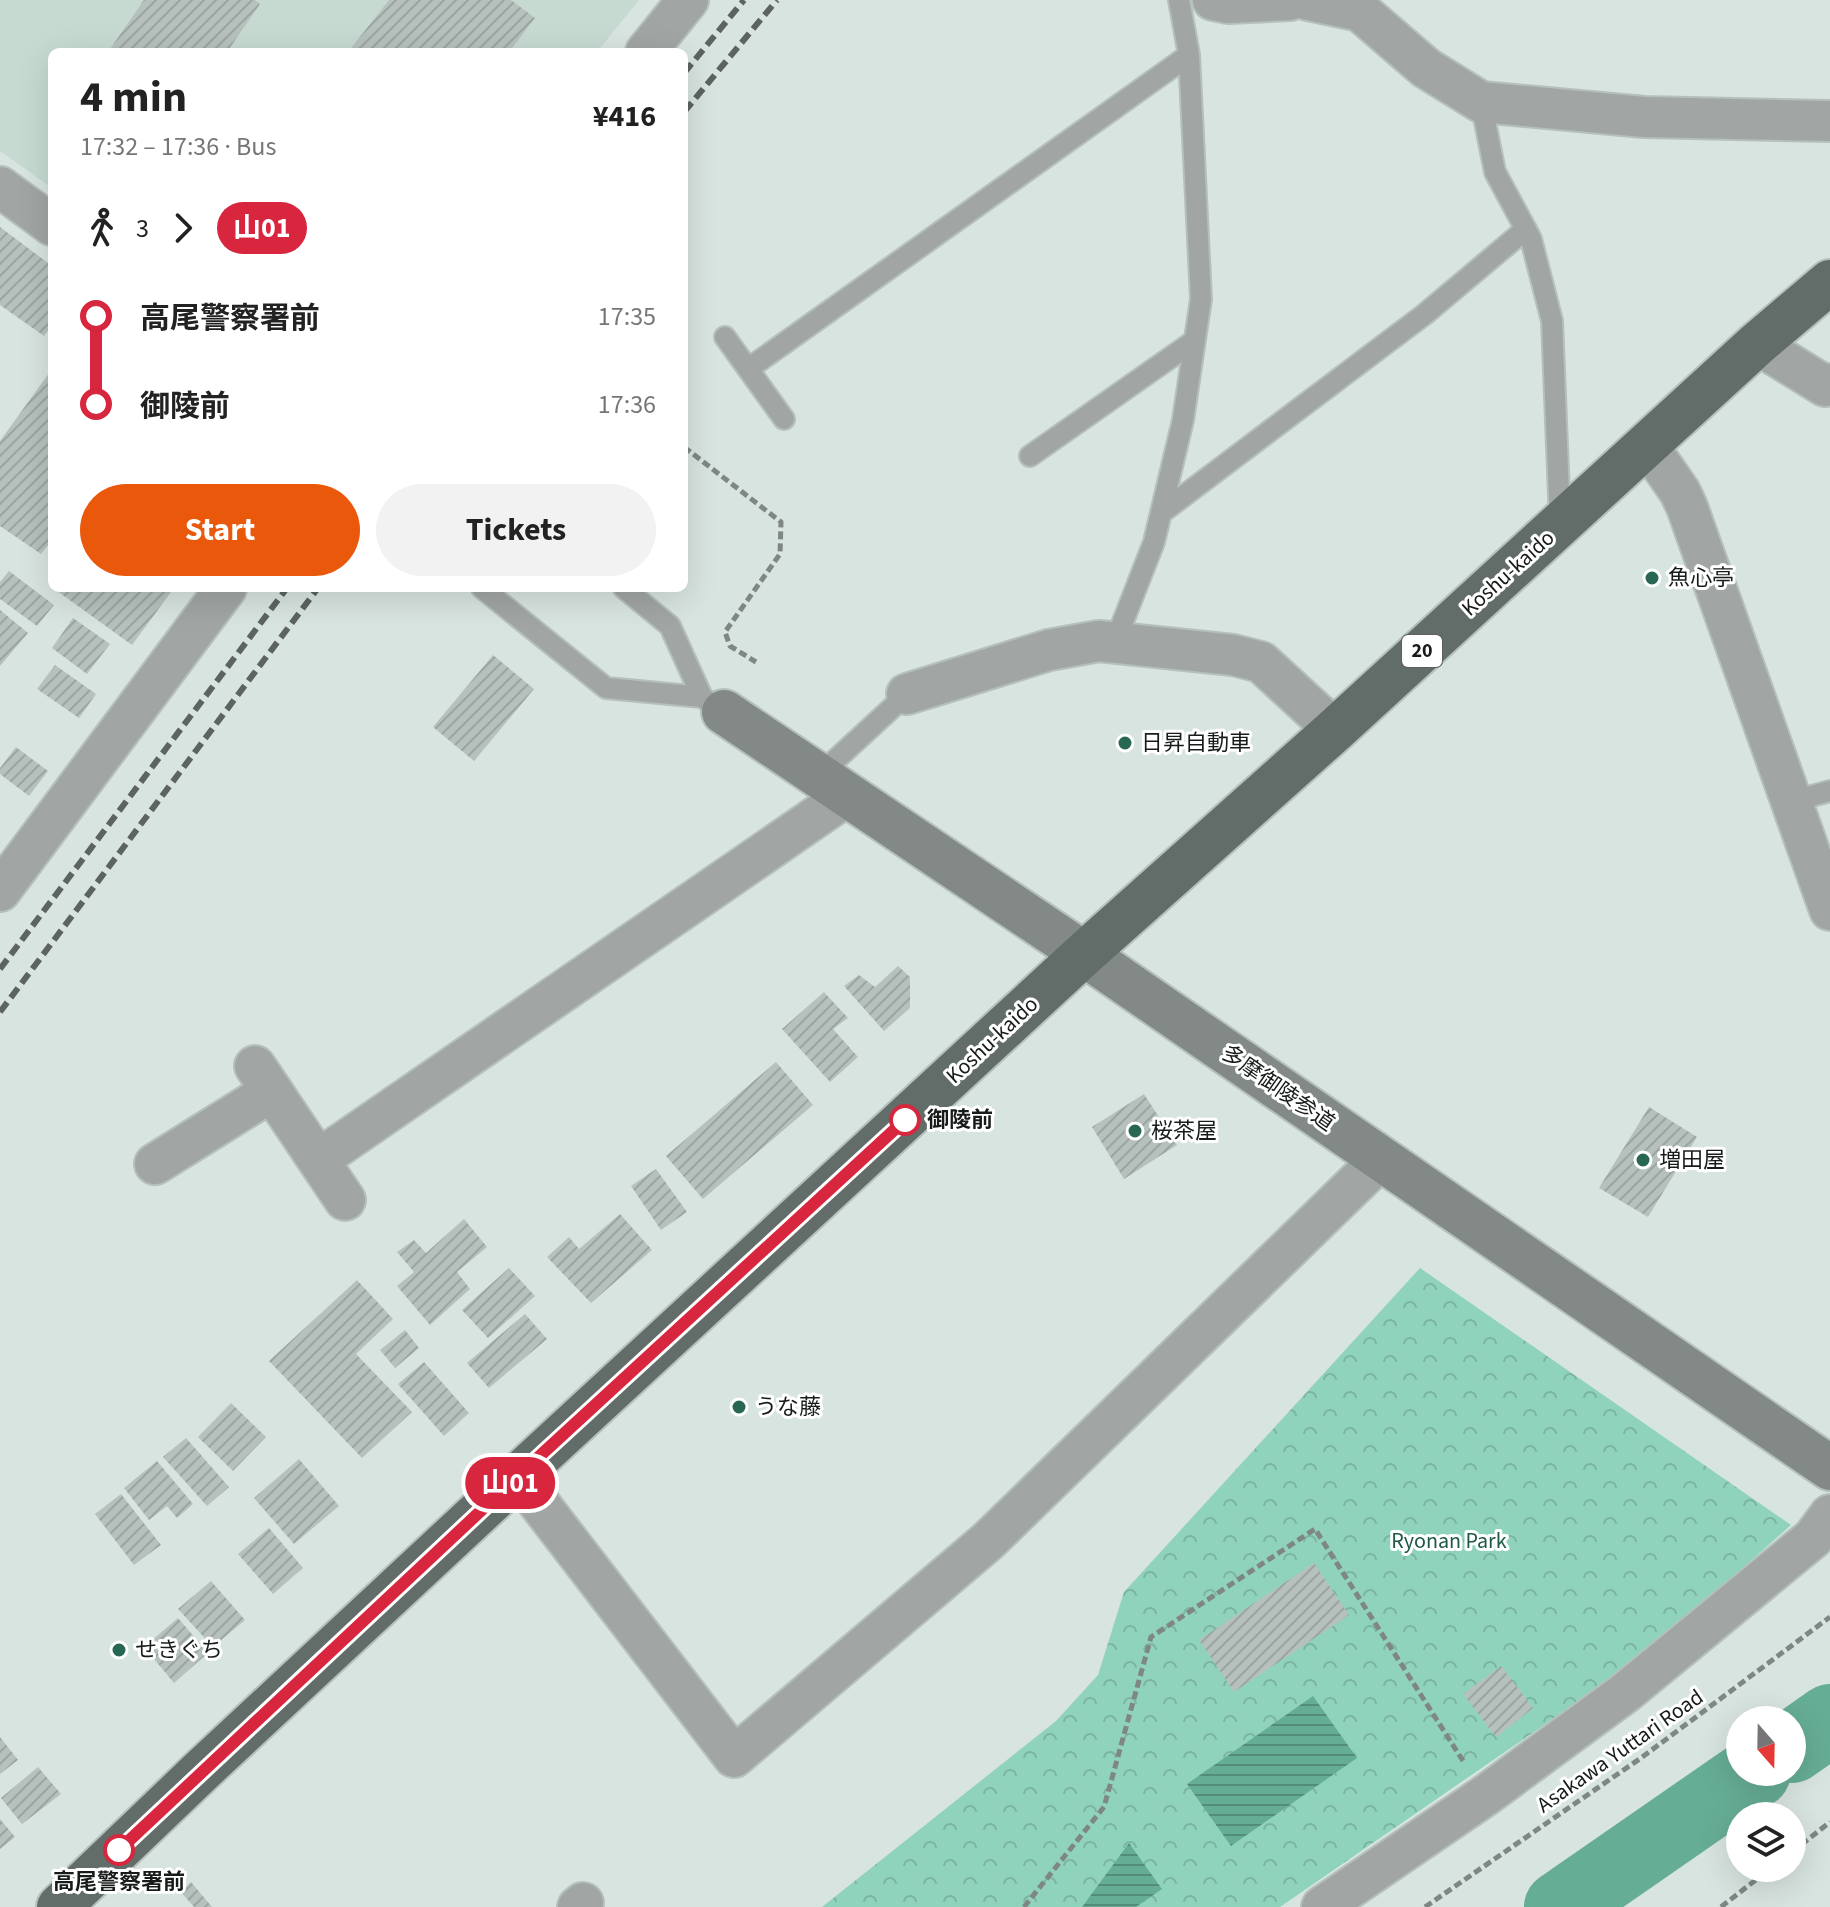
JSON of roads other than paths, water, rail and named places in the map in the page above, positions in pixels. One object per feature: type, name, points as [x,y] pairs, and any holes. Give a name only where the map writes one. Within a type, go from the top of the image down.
[{"type":"highway","name":"Koshu-kaido","points":[[59,1907],[518,1476],[1084,954],[1335,730],[1757,344],[1830,282]]},
{"type":"main road","name":"多摩御陵参道","points":[[713,704],[1084,954],[1830,1468]]},
{"type":"street","points":[[649,48],[688,0]]},
{"type":"street","points":[[1213,0],[1228,3],[1290,0]]},
{"type":"street","points":[[1308,0],[1369,6],[1426,68],[1481,102],[1644,117],[1830,121]]},
{"type":"street","points":[[0,187],[48,222]]},
{"type":"street","points":[[1757,344],[1825,386],[1830,384]]},
{"type":"street","points":[[1648,446],[1687,507],[1811,796],[1830,910]]},
{"type":"street","points":[[0,891],[223,592]]},
{"type":"street","points":[[907,694],[1049,650],[1099,641],[1115,642],[1233,655],[1261,662],[1335,730]]},
{"type":"street","points":[[318,1160],[833,785]]},
{"type":"street","points":[[155,1164],[264,1079],[345,1200]]},
{"type":"street","points":[[518,1476],[734,1757],[988,1541],[1381,1159]]},
{"type":"street","points":[[1322,1907],[1486,1795],[1626,1692],[1813,1538],[1830,1515]]},
{"type":"lane","points":[[1115,642],[1154,542],[1183,420],[1201,299],[1189,55],[1179,0]]},
{"type":"lane","points":[[748,369],[1189,55]]},
{"type":"lane","points":[[1481,102],[1495,172],[1531,239],[1552,321],[1560,525]]},
{"type":"lane","points":[[1161,513],[1425,314],[1526,229]]},
{"type":"lane","points":[[725,337],[784,419]]},
{"type":"lane","points":[[1030,456],[1194,341]]},
{"type":"lane","points":[[487,592],[606,688],[713,704]]},
{"type":"lane","points":[[629,592],[670,626],[713,704]]},
{"type":"lane","points":[[833,785],[907,694]]},
{"type":"waterway","points":[[1806,1737],[1830,1720]]},
{"type":"waterway","points":[[1560,1907],[1735,1786]]},
{"type":"railway","points":[[688,68],[744,0]]},
{"type":"railway","points":[[688,107],[777,0]]},
{"type":"railway","points":[[0,969],[284,592]]},
{"type":"railway","points":[[0,1012],[315,592]]},
{"type":"place","name":"魚心亭","points":[[1652,578]]},
{"type":"place","name":"日昇自動車","points":[[1125,743]]},
{"type":"place","name":"御陵前","points":[[905,1120]]},
{"type":"place","name":"桜茶屋","points":[[1135,1131]]},
{"type":"place","name":"増田屋","points":[[1643,1160]]},
{"type":"place","name":"うな藤","points":[[739,1407]]},
{"type":"place","name":"せきぐち","points":[[119,1650]]},
{"type":"place","name":"高尾警察署前","points":[[119,1850]]},
{"type":"park label","name":"Ryonan Park","points":[[1449,1541]]}]
